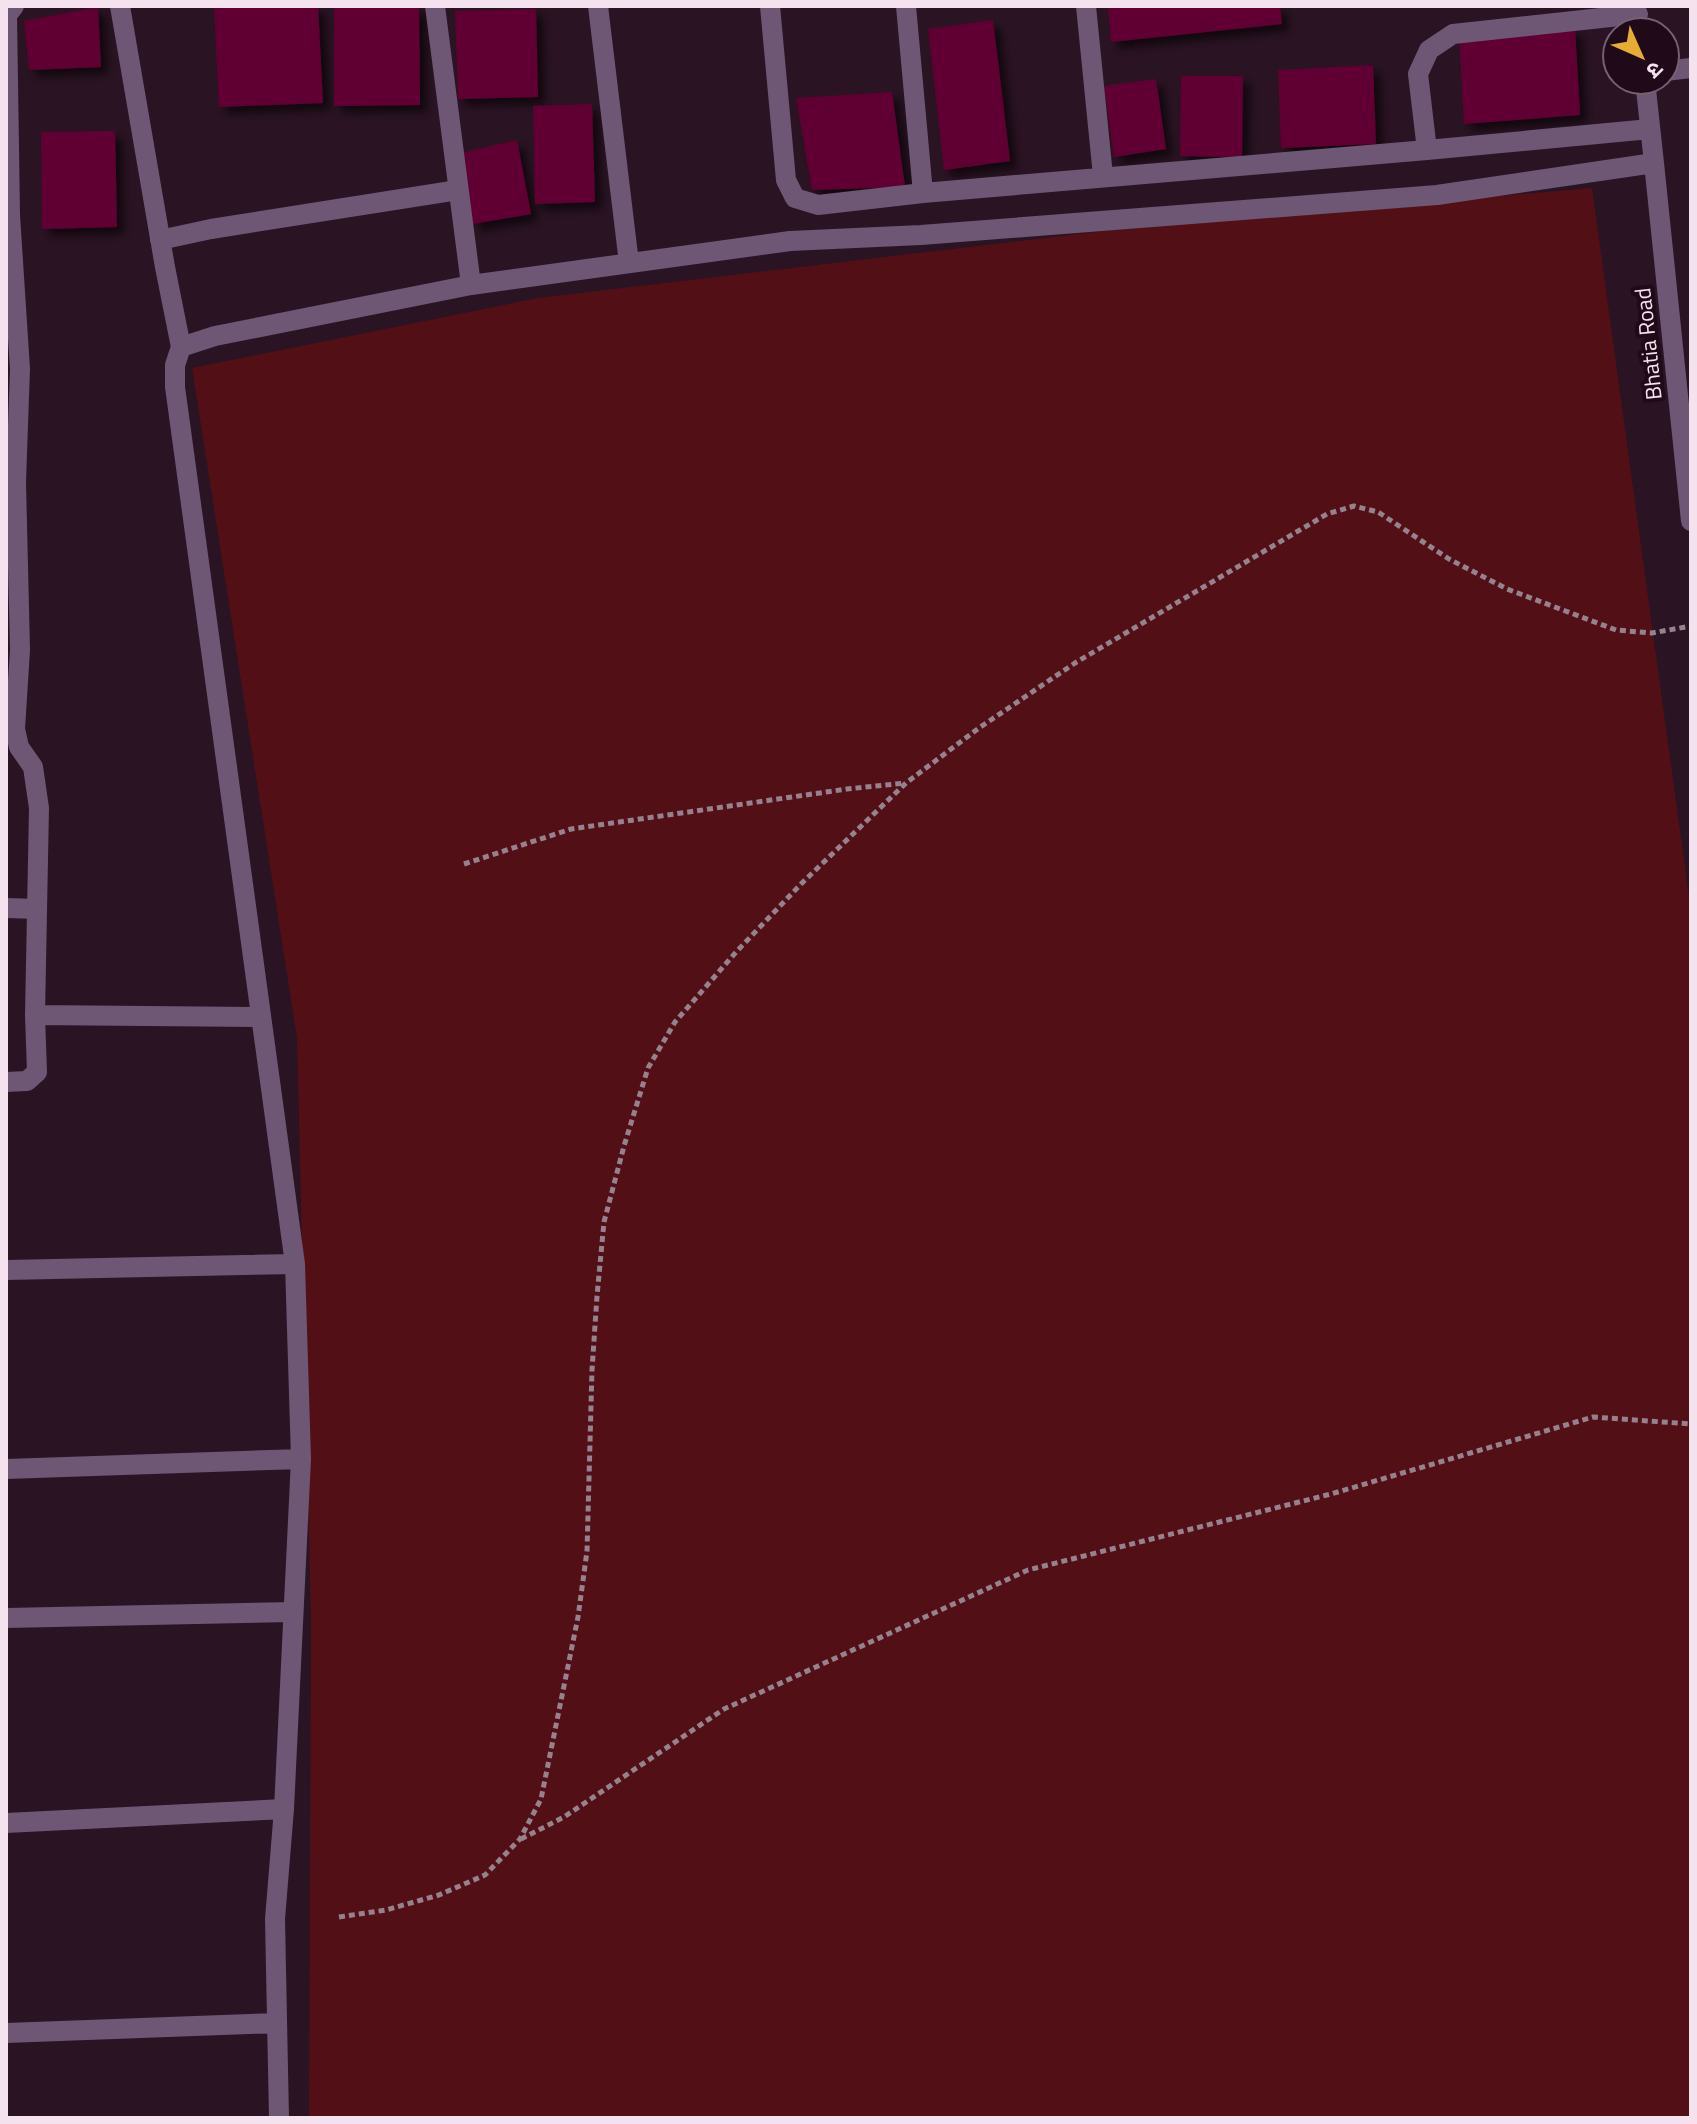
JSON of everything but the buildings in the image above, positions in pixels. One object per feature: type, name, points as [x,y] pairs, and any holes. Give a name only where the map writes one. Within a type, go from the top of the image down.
[{"type":"street","points":[[6,1082],[27,1081],[37,1072],[35,1015],[39,808],[33,767],[12,747],[20,650],[16,482],[20,369],[10,215],[7,84],[7,15],[14,6]]},
{"type":"street","points":[[120,6],[181,347],[175,365],[175,387],[295,1264],[301,1459],[284,1809],[275,1919],[279,2118]]},
{"type":"street","points":[[435,6],[471,285]]},
{"type":"street","points":[[598,6],[629,263]]},
{"type":"street","points":[[770,6],[786,180],[795,198],[818,205],[1103,176],[1650,129]]},
{"type":"street","points":[[906,6],[923,193]]},
{"type":"street","points":[[1086,6],[1103,176]]},
{"type":"street","points":[[1427,150],[1418,74],[1429,50],[1453,34],[1601,20]]},
{"type":"street","name":"Bhatia Road","points":[[1647,96],[1687,437],[1691,521]]},
{"type":"street","points":[[181,347],[215,336],[471,285],[790,241],[921,235],[1437,195],[1654,163]]},
{"type":"street","points":[[160,240],[211,229],[458,190]]},
{"type":"street","points":[[6,908],[37,909]]},
{"type":"street","points":[[35,1015],[261,1017]]},
{"type":"street","points":[[6,1270],[295,1264]]},
{"type":"street","points":[[6,1469],[301,1459]]},
{"type":"street","points":[[6,1618],[293,1612]]},
{"type":"street","points":[[6,1823],[284,1809]]},
{"type":"street","points":[[6,2033],[277,2023]]},
{"type":"path","points":[[339,1917],[386,1910],[450,1890],[485,1875],[520,1839],[541,1799],[578,1617],[587,1551],[592,1370],[604,1222],[648,1068],[675,1022],[737,951],[802,883],[906,783],[979,728],[1075,663],[1327,514],[1354,506],[1378,512],[1449,559],[1507,589],[1616,630],[1652,633],[1691,626]]},
{"type":"path","points":[[464,864],[571,829],[906,783]]},
{"type":"path","points":[[520,1839],[564,1817],[724,1709],[1028,1570],[1331,1494],[1593,1417],[1691,1424]]},
{"type":"shaded area","points":[[1592,188],[1691,911],[1691,2118],[309,2118],[311,1622],[297,1038],[192,368],[538,298],[1104,231]]}]
